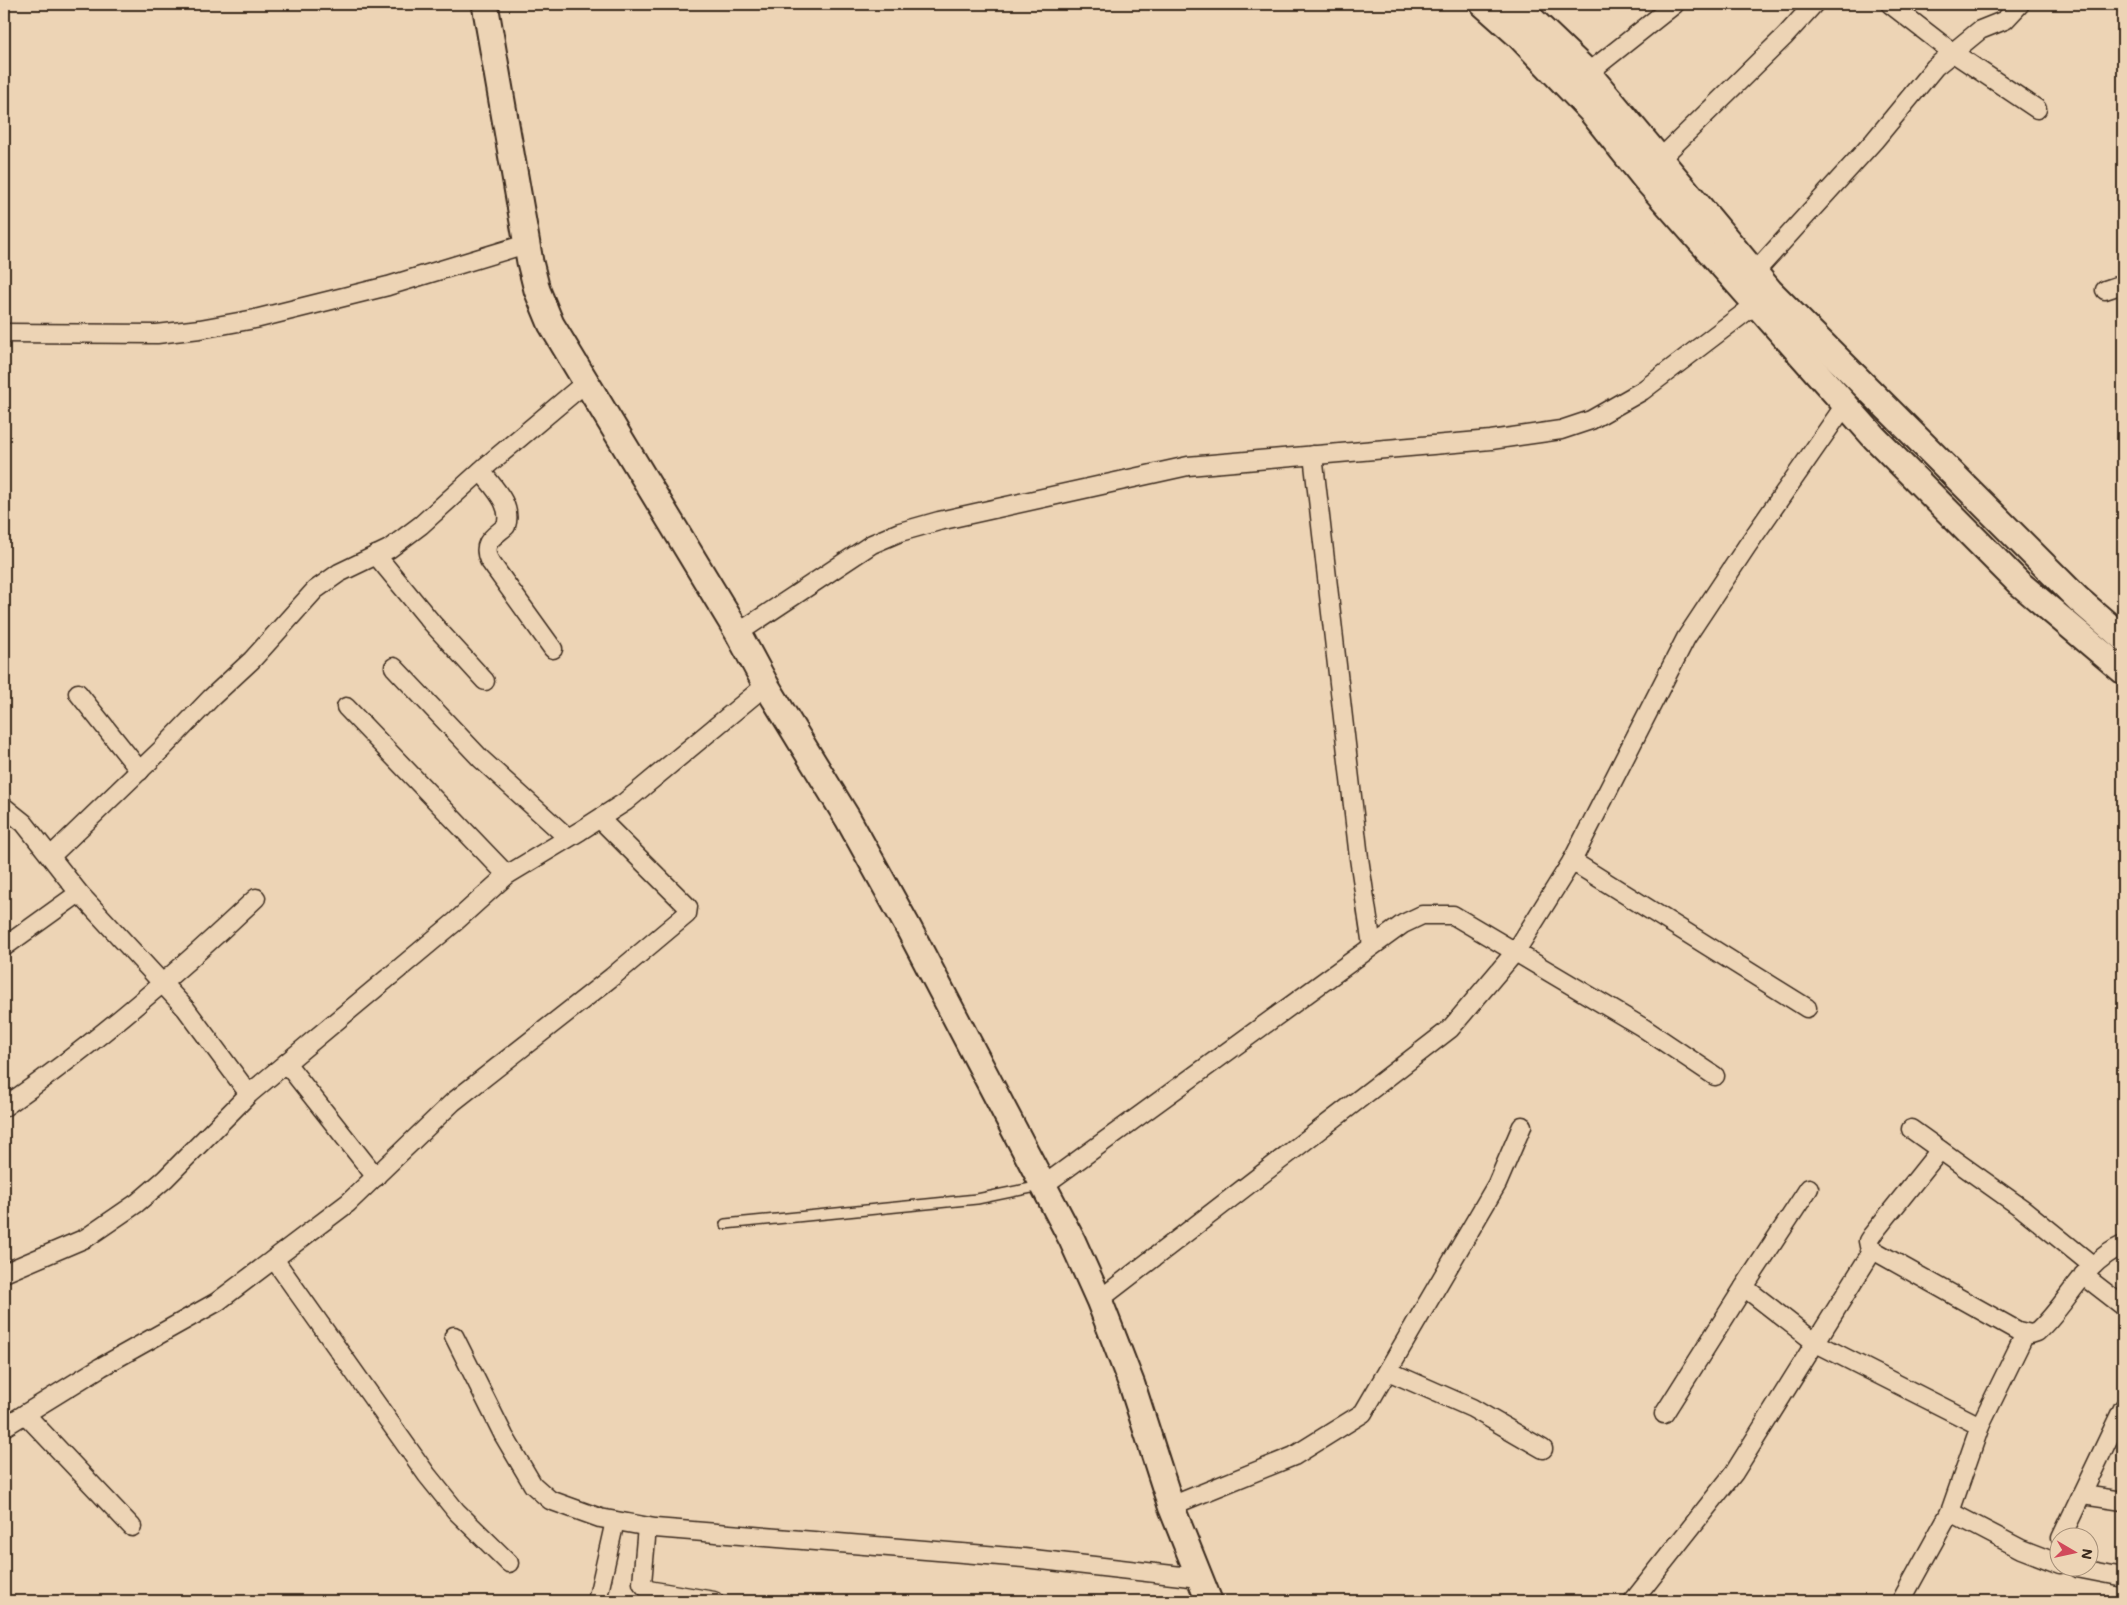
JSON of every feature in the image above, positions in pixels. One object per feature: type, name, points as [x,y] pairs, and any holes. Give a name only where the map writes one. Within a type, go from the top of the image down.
[{"type":"main road","points":[[485,4],[526,244],[537,290],[551,324],[848,819],[908,927],[1044,1185],[1072,1240],[1132,1385],[1171,1506],[1198,1578],[1209,1601]]},
{"type":"main road","points":[[1483,4],[1519,36],[1590,110],[1646,180],[1874,438],[2019,583],[2123,671]]},
{"type":"main road","points":[[1516,4],[1588,73],[1770,291],[2078,599],[2123,638]]},
{"type":"street","points":[[1588,73],[1675,4]]},
{"type":"street","points":[[1660,159],[1785,36],[1814,4]]},
{"type":"street","points":[[1890,4],[1952,52],[2037,110]]},
{"type":"street","points":[[1755,272],[1874,141],[1935,67],[1980,30],[2006,20],[2020,4]]},
{"type":"street","points":[[4,333],[157,334],[200,329],[256,319],[388,286],[526,244]]},
{"type":"street","points":[[2105,290],[2123,284]]},
{"type":"street","points":[[738,633],[872,544],[900,532],[977,512],[1188,466],[1544,434],[1591,420],[1642,391],[1756,304]]},
{"type":"street","points":[[51,856],[140,771],[210,698],[252,660],[316,590],[339,573],[389,549],[421,525],[585,382]]},
{"type":"street","points":[[1098,1300],[1450,1029],[1516,952],[1572,861],[1686,638],[1845,405]]},
{"type":"street","points":[[1313,455],[1358,858],[1372,946]]},
{"type":"street","points":[[481,471],[508,511],[506,526],[488,543],[486,553],[489,560],[553,649]]},
{"type":"street","points":[[376,555],[432,623],[485,681]]},
{"type":"street","points":[[394,667],[481,759],[568,838]]},
{"type":"street","points":[[5,1269],[86,1238],[137,1203],[249,1094],[455,922],[506,876],[625,802],[766,685]]},
{"type":"street","points":[[78,693],[140,771]]},
{"type":"street","points":[[346,707],[506,876]]},
{"type":"street","points":[[4,807],[24,823],[79,893],[186,1009],[249,1094]]},
{"type":"street","points":[[4,1427],[101,1367],[217,1302],[348,1203],[453,1102],[612,977],[687,914],[688,907],[600,819]]},
{"type":"street","points":[[1572,861],[1807,1008]]},
{"type":"street","points":[[4,947],[79,893]]},
{"type":"street","points":[[4,1107],[56,1072],[200,951],[256,898]]},
{"type":"street","points":[[1044,1185],[1372,946],[1403,924],[1422,915],[1453,914],[1642,1027],[1716,1076]]},
{"type":"street","points":[[286,1064],[376,1176]]},
{"type":"street","points":[[1171,1506],[1294,1456],[1362,1414],[1498,1184],[1522,1126]]},
{"type":"street","points":[[1911,1129],[2023,1209],[2123,1306]]},
{"type":"street","points":[[1940,1150],[1868,1241],[1869,1246],[1873,1250],[2025,1334],[2037,1332],[2088,1270],[2112,1250],[2123,1245]]},
{"type":"street","points":[[1664,1414],[1809,1188]]},
{"type":"street","points":[[1633,1601],[1734,1473],[1873,1250]]},
{"type":"street","points":[[274,1259],[427,1475],[456,1511],[509,1563]]},
{"type":"street","points":[[1744,1287],[1816,1343],[1980,1426]]},
{"type":"street","points":[[1901,1601],[1950,1512],[1980,1426],[2025,1334]]},
{"type":"street","points":[[454,1336],[504,1436],[533,1484],[550,1500],[600,1518],[647,1526],[1024,1558],[1198,1578]]},
{"type":"street","points":[[1388,1371],[1472,1408],[1543,1449]]},
{"type":"street","points":[[2066,1528],[2123,1408]]},
{"type":"street","points":[[25,1414],[132,1526]]},
{"type":"street","points":[[2083,1495],[2123,1501]]},
{"type":"street","points":[[1950,1512],[2021,1549],[2050,1560]]},
{"type":"street","points":[[597,1601],[615,1521]]},
{"type":"street","points":[[647,1526],[642,1583],[648,1590],[714,1601]]},
{"type":"street","points":[[2100,1572],[2123,1577]]},
{"type":"lane","points":[[725,1224],[977,1199],[1044,1185]]}]
